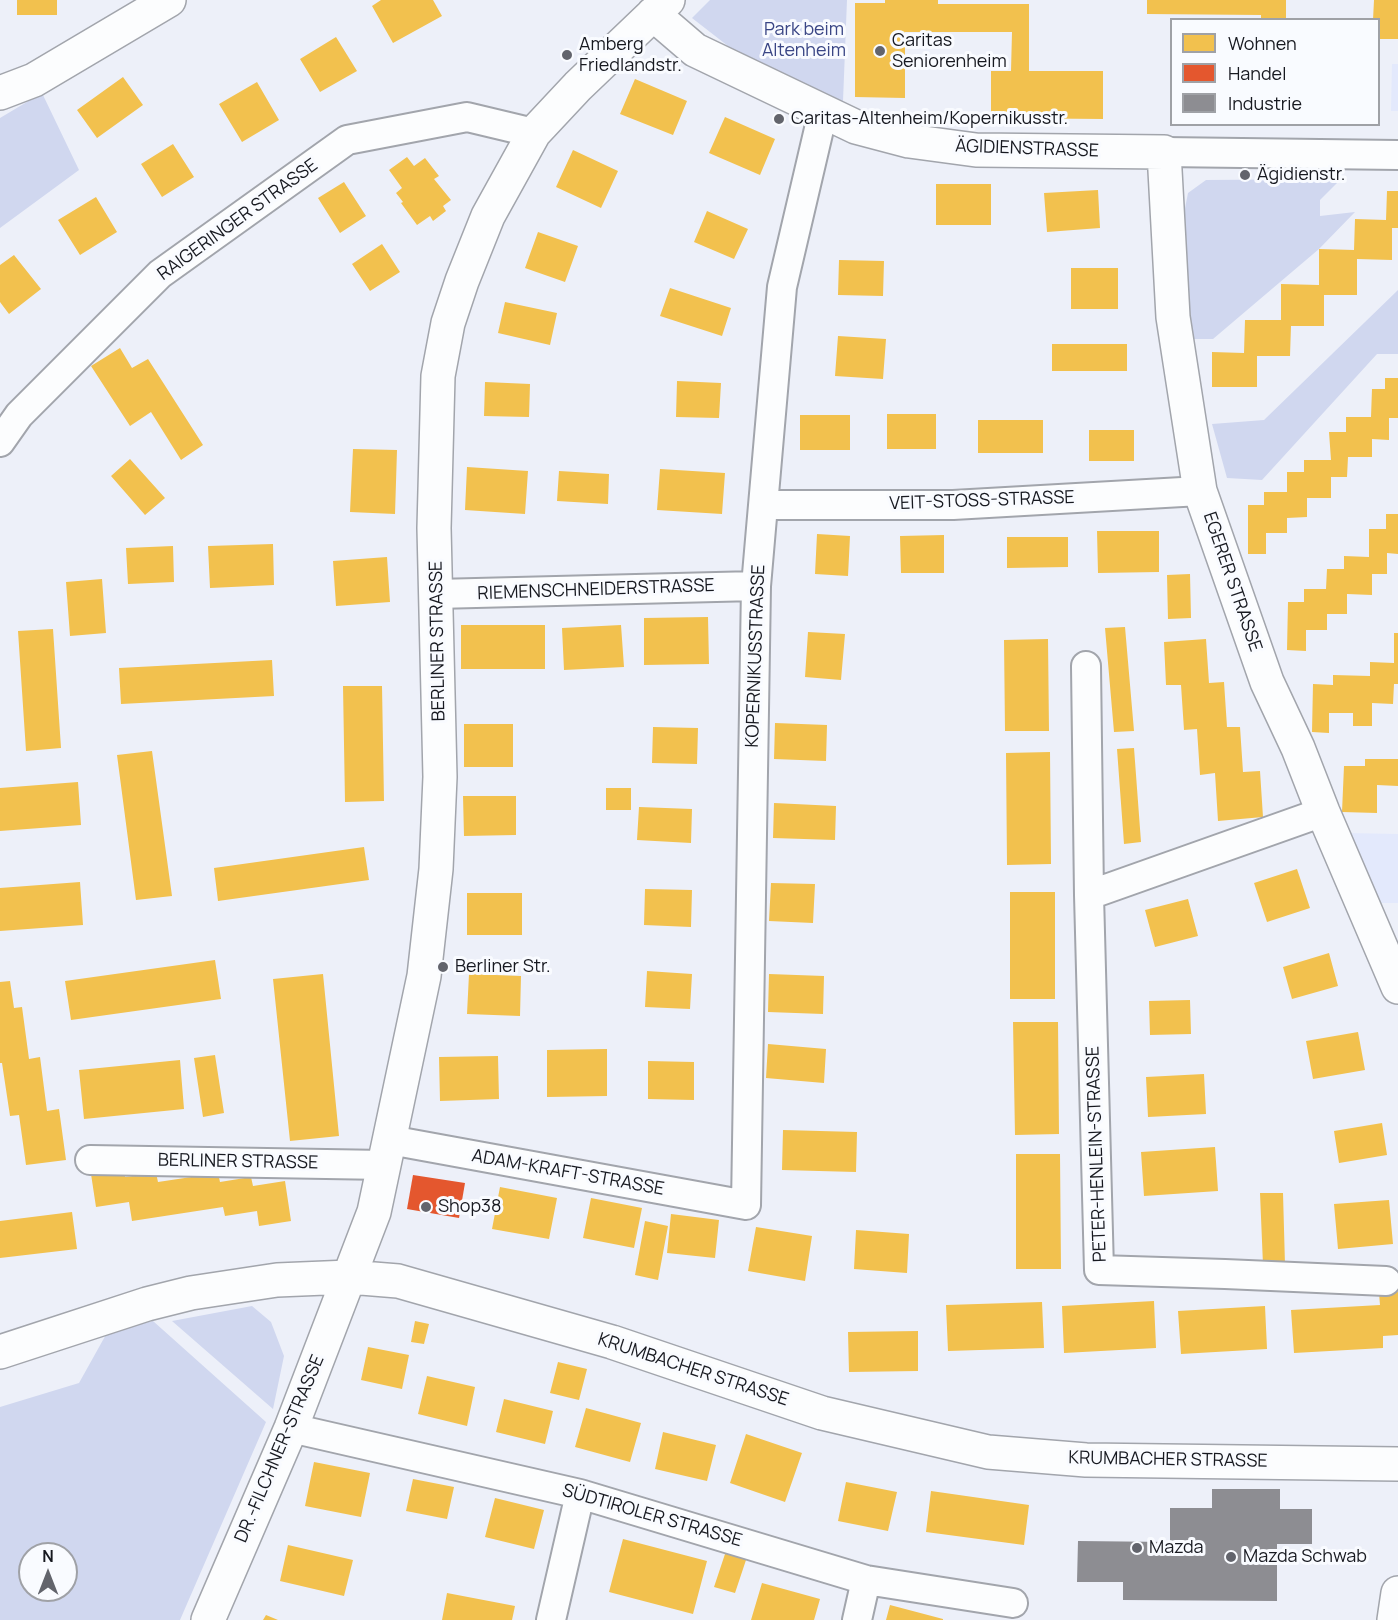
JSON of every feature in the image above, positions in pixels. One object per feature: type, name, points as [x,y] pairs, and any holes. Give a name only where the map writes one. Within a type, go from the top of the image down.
[{"type":"street","points":[[0,93],[34,80],[169,0]]},
{"type":"street","name":"ÄGIDIENSTRASSE","points":[[661,7],[695,50],[855,127],[909,141],[976,150],[1398,155]]},
{"type":"street","name":"BERLINER STRASSE","points":[[349,1277],[374,1212],[388,1153],[424,976],[436,869],[440,777],[435,528],[438,376],[448,323],[462,280],[488,216],[534,133],[578,86],[661,7]]},
{"type":"street","name":"KOPERNIKUSSTRASSE","points":[[746,1205],[756,586],[782,287],[823,112]]},
{"type":"street","name":"RAIGERINGER STRASSE","points":[[0,442],[19,415],[160,274],[347,140],[467,117],[534,133]]},
{"type":"street","name":"EGERER STRASSE","points":[[1164,152],[1173,317],[1200,491],[1267,682],[1395,972]]},
{"type":"street","name":"VEIT-STOSS-STRASSE","points":[[763,505],[953,505],[1200,491]]},
{"type":"street","name":"RIEMENSCHNEIDERSTRASSE","points":[[436,594],[756,586]]},
{"type":"street","name":"PETER-HENLEIN-STRASSE","points":[[1086,666],[1089,895],[1099,1270],[1386,1281]]},
{"type":"street","points":[[1089,895],[1323,812]]},
{"type":"street","name":"BERLINER STRASSE","points":[[90,1160],[388,1153]]},
{"type":"street","name":"ADAM-KRAFT-STRASSE","points":[[388,1153],[746,1205]]},
{"type":"street","name":"KRUMBACHER STRASSE","points":[[0,1352],[147,1304],[191,1293],[277,1280],[349,1277],[398,1281],[612,1342],[822,1413],[988,1452],[1086,1460],[1398,1464]]},
{"type":"street","name":"DR.-FILCHNER-STRASSE","points":[[208,1620],[291,1428],[349,1277]]},
{"type":"street","name":"SÜDTIROLER STRASSE","points":[[291,1428],[580,1494],[866,1580],[1013,1603]]},
{"type":"street","points":[[551,1620],[580,1494]]},
{"type":"street","points":[[857,1620],[866,1580]]},
{"type":"street","points":[[1394,1620],[1398,1593]]},
{"type":"shaded area","points":[[1392,64],[1398,64],[1398,111],[1391,111]]},
{"type":"shaded area","points":[[1346,833],[1398,834],[1398,903],[1371,903]]},
{"type":"green space","name":"Park beim Altenheim","points":[[710,0],[847,0],[843,101],[746,60],[692,18]]},
{"type":"green space","points":[[42,93],[79,170],[0,228],[0,118]]},
{"type":"green space","points":[[1341,179],[1320,200],[1320,216],[1355,212],[1319,249],[1213,339],[1192,339],[1183,218],[1188,193],[1206,180]]},
{"type":"green space","points":[[1398,290],[1398,354],[1377,354],[1262,480],[1227,478],[1212,424],[1264,420]]},
{"type":"green space","points":[[252,1306],[271,1322],[284,1356],[273,1409],[172,1321]]},
{"type":"green space","points":[[153,1321],[266,1422],[180,1620],[0,1620],[0,1407],[79,1383],[108,1331]]},
{"type":"building: Wohnen","points":[[17,0],[57,0],[57,15],[17,15]]},
{"type":"building: Wohnen","points":[[381,0],[433,0],[442,16],[393,43],[372,6]]},
{"type":"building: Wohnen","name":"Caritas Seniorenheim","points":[[885,0],[938,0],[938,4],[1029,4],[1029,71],[1103,71],[1103,119],[991,118],[991,71],[1011,71],[1012,32],[905,32],[905,98],[855,97],[855,3],[885,3]]},
{"type":"building: Wohnen","points":[[1147,0],[1286,0],[1286,18],[1261,18],[1261,15],[1147,14]]},
{"type":"building: Wohnen","points":[[1374,0],[1398,0],[1398,39],[1380,39],[1380,18],[1373,18]]},
{"type":"building: Wohnen","points":[[336,37],[357,71],[320,92],[300,59]]},
{"type":"building: Wohnen","points":[[123,77],[143,105],[97,138],[77,110]]},
{"type":"building: Wohnen","points":[[635,79],[687,101],[673,135],[620,114]]},
{"type":"building: Wohnen","points":[[257,82],[279,120],[242,142],[219,104]]},
{"type":"building: Wohnen","points":[[725,117],[775,139],[760,175],[709,153]]},
{"type":"building: Wohnen","points":[[173,144],[194,177],[162,197],[141,164]]},
{"type":"building: Wohnen","points":[[573,150],[618,171],[601,208],[556,187]]},
{"type":"building: Wohnen","points":[[407,157],[414,166],[425,158],[439,176],[434,179],[451,200],[443,206],[446,211],[433,221],[430,216],[417,225],[396,193],[402,188],[389,170]]},
{"type":"building: Wohnen","points":[[344,182],[366,216],[340,233],[318,198]]},
{"type":"building: Wohnen","points":[[936,184],[991,184],[991,225],[936,225]]},
{"type":"building: Wohnen","points":[[1098,190],[1100,228],[1047,232],[1044,193]]},
{"type":"building: Wohnen","points":[[1387,191],[1398,191],[1398,228],[1392,228],[1392,260],[1357,259],[1357,295],[1324,295],[1324,326],[1291,326],[1290,356],[1257,356],[1257,387],[1212,387],[1212,352],[1244,353],[1245,320],[1281,320],[1281,284],[1319,285],[1319,249],[1354,250],[1355,219],[1386,220]]},
{"type":"building: Wohnen","points":[[96,197],[117,232],[80,255],[58,220]]},
{"type":"building: Wohnen","points":[[707,211],[748,229],[734,259],[694,242]]},
{"type":"building: Wohnen","points":[[538,232],[578,246],[565,282],[525,268]]},
{"type":"building: Wohnen","points":[[382,244],[400,272],[370,291],[352,264]]},
{"type":"building: Wohnen","points":[[14,255],[41,289],[9,314],[0,302],[0,265]]},
{"type":"building: Wohnen","points":[[839,260],[884,261],[883,296],[838,295]]},
{"type":"building: Wohnen","points":[[1071,268],[1118,268],[1118,309],[1071,309]]},
{"type":"building: Wohnen","points":[[670,288],[731,308],[722,336],[660,316]]},
{"type":"building: Wohnen","points":[[505,302],[557,313],[550,345],[498,333]]},
{"type":"building: Wohnen","points":[[838,336],[886,339],[883,379],[835,376]]},
{"type":"building: Wohnen","points":[[1052,344],[1127,344],[1127,371],[1052,371]]},
{"type":"building: Wohnen","points":[[120,348],[132,368],[148,359],[203,445],[181,460],[151,412],[130,426],[91,366]]},
{"type":"building: Wohnen","points":[[1385,378],[1398,378],[1398,418],[1389,418],[1389,440],[1372,439],[1372,457],[1348,457],[1347,477],[1331,477],[1331,498],[1307,498],[1307,517],[1287,518],[1287,533],[1266,533],[1266,554],[1248,554],[1248,505],[1264,505],[1264,492],[1287,492],[1287,472],[1304,472],[1304,460],[1331,460],[1329,432],[1346,432],[1346,417],[1371,417],[1372,389],[1385,389]]},
{"type":"building: Wohnen","points":[[677,381],[721,383],[719,418],[676,417]]},
{"type":"building: Wohnen","points":[[485,382],[530,384],[529,417],[484,416]]},
{"type":"building: Wohnen","points":[[887,414],[936,414],[936,449],[887,449]]},
{"type":"building: Wohnen","points":[[800,415],[850,415],[850,450],[800,450]]},
{"type":"building: Wohnen","points":[[978,420],[1043,420],[1043,453],[978,453]]},
{"type":"building: Wohnen","points":[[1089,430],[1134,430],[1134,461],[1089,461]]},
{"type":"building: Wohnen","points":[[353,449],[397,450],[395,514],[350,512]]},
{"type":"building: Wohnen","points":[[130,459],[165,498],[145,515],[111,476]]},
{"type":"building: Wohnen","points":[[467,467],[528,471],[525,514],[465,510]]},
{"type":"building: Wohnen","points":[[660,469],[725,473],[722,514],[657,510]]},
{"type":"building: Wohnen","points":[[559,471],[609,474],[608,504],[557,501]]},
{"type":"building: Wohnen","points":[[1386,514],[1398,514],[1398,554],[1387,553],[1387,574],[1372,574],[1372,595],[1347,594],[1347,614],[1327,614],[1327,630],[1306,630],[1306,651],[1287,650],[1288,602],[1304,602],[1304,589],[1326,589],[1327,569],[1344,569],[1344,556],[1369,557],[1369,529],[1386,529]]},
{"type":"building: Wohnen","points":[[1097,531],[1159,531],[1159,572],[1098,573]]},
{"type":"building: Wohnen","points":[[817,534],[850,536],[848,576],[815,574]]},
{"type":"building: Wohnen","points":[[944,535],[944,573],[901,573],[900,536]]},
{"type":"building: Wohnen","points":[[1007,537],[1068,537],[1068,567],[1007,568]]},
{"type":"building: Wohnen","points":[[273,544],[274,585],[210,588],[208,546]]},
{"type":"building: Wohnen","points":[[173,546],[174,582],[128,584],[126,548]]},
{"type":"building: Wohnen","points":[[387,557],[390,602],[336,606],[333,561]]},
{"type":"building: Wohnen","points":[[1190,574],[1191,618],[1168,619],[1167,575]]},
{"type":"building: Wohnen","points":[[102,579],[106,633],[70,636],[66,582]]},
{"type":"building: Wohnen","points":[[708,617],[709,664],[644,665],[644,618]]},
{"type":"building: Wohnen","points":[[461,625],[545,625],[545,669],[461,669]]},
{"type":"building: Wohnen","points":[[621,625],[624,667],[564,670],[562,628]]},
{"type":"building: Wohnen","points":[[1125,627],[1134,731],[1114,732],[1105,628]]},
{"type":"building: Wohnen","points":[[53,629],[61,748],[26,751],[18,631]]},
{"type":"building: Wohnen","points":[[808,632],[845,634],[841,680],[805,677]]},
{"type":"building: Wohnen","points":[[1394,633],[1398,633],[1398,684],[1394,684],[1393,704],[1372,703],[1372,726],[1353,726],[1353,713],[1329,713],[1329,733],[1312,732],[1313,684],[1333,685],[1333,675],[1370,676],[1370,662],[1394,663]]},
{"type":"building: Wohnen","points":[[1048,639],[1049,731],[1005,731],[1004,640]]},
{"type":"building: Wohnen","points":[[1206,639],[1209,683],[1224,682],[1227,727],[1240,727],[1243,772],[1260,771],[1263,817],[1218,821],[1215,773],[1200,775],[1197,729],[1184,730],[1181,685],[1166,685],[1164,642]]},
{"type":"building: Wohnen","points":[[272,660],[274,696],[121,704],[119,668]]},
{"type":"building: Wohnen","points":[[343,686],[382,686],[384,801],[345,802]]},
{"type":"building: Wohnen","points":[[775,723],[827,725],[826,761],[774,759]]},
{"type":"building: Wohnen","points":[[464,724],[513,724],[513,767],[464,767]]},
{"type":"building: Wohnen","points":[[653,727],[698,728],[697,764],[652,763]]},
{"type":"building: Wohnen","points":[[1134,748],[1141,842],[1124,844],[1117,749]]},
{"type":"building: Wohnen","points":[[152,751],[172,896],[136,900],[117,755]]},
{"type":"building: Wohnen","points":[[1050,752],[1051,864],[1007,865],[1006,753]]},
{"type":"building: Wohnen","points":[[1365,759],[1398,759],[1398,786],[1377,785],[1377,813],[1342,812],[1344,766],[1365,766]]},
{"type":"building: Wohnen","points":[[78,782],[81,825],[0,831],[0,788]]},
{"type":"building: Wohnen","points":[[606,788],[631,788],[631,810],[606,810]]},
{"type":"building: Wohnen","points":[[463,796],[516,796],[516,835],[464,836]]},
{"type":"building: Wohnen","points":[[774,803],[836,806],[835,840],[773,838]]},
{"type":"building: Wohnen","points":[[639,807],[692,809],[691,843],[637,840]]},
{"type":"building: Wohnen","points":[[364,847],[369,880],[218,901],[214,868]]},
{"type":"building: Wohnen","points":[[1297,869],[1310,908],[1267,922],[1254,883]]},
{"type":"building: Wohnen","points":[[80,882],[83,925],[0,931],[0,888]]},
{"type":"building: Wohnen","points":[[771,883],[815,884],[813,923],[769,921]]},
{"type":"building: Wohnen","points":[[645,889],[692,890],[691,927],[644,925]]},
{"type":"building: Wohnen","points":[[1010,892],[1055,892],[1055,999],[1010,999]]},
{"type":"building: Wohnen","points":[[467,893],[522,893],[522,935],[467,935]]},
{"type":"building: Wohnen","points":[[1188,899],[1198,936],[1155,947],[1145,910]]},
{"type":"building: Wohnen","points":[[1329,953],[1338,986],[1292,999],[1283,967]]},
{"type":"building: Wohnen","points":[[215,960],[221,999],[71,1020],[65,981]]},
{"type":"building: Wohnen","points":[[647,971],[692,974],[690,1009],[645,1007]]},
{"type":"building: Wohnen","points":[[323,974],[339,1136],[290,1141],[273,979]]},
{"type":"building: Wohnen","points":[[469,974],[521,976],[520,1016],[467,1014]]},
{"type":"building: Wohnen","points":[[769,974],[824,976],[823,1014],[768,1012]]},
{"type":"building: Wohnen","points":[[10,981],[14,1008],[22,1007],[29,1059],[40,1057],[47,1111],[59,1109],[66,1160],[26,1165],[19,1115],[10,1116],[2,1063],[0,1063],[0,982]]},
{"type":"building: Wohnen","points":[[1190,1000],[1191,1034],[1150,1035],[1149,1001]]},
{"type":"building: Wohnen","points":[[1013,1022],[1058,1022],[1059,1134],[1015,1135]]},
{"type":"building: Wohnen","points":[[1358,1032],[1365,1070],[1313,1079],[1306,1041]]},
{"type":"building: Wohnen","points":[[768,1044],[826,1049],[824,1083],[766,1078]]},
{"type":"building: Wohnen","points":[[607,1049],[607,1096],[547,1097],[547,1050]]},
{"type":"building: Wohnen","points":[[215,1055],[224,1113],[203,1117],[194,1058]]},
{"type":"building: Wohnen","points":[[498,1056],[499,1099],[440,1101],[439,1057]]},
{"type":"building: Wohnen","points":[[180,1060],[184,1109],[84,1119],[79,1070]]},
{"type":"building: Wohnen","points":[[648,1061],[694,1062],[694,1100],[648,1099]]},
{"type":"building: Wohnen","points":[[1204,1074],[1206,1114],[1148,1117],[1146,1077]]},
{"type":"building: Wohnen","points":[[1382,1123],[1387,1155],[1339,1163],[1334,1131]]},
{"type":"building: Wohnen","points":[[783,1130],[857,1132],[856,1172],[782,1170]]},
{"type":"building: Wohnen","points":[[1215,1147],[1218,1191],[1144,1196],[1141,1152]]},
{"type":"building: Wohnen","points":[[1016,1154],[1060,1154],[1061,1269],[1016,1269]]},
{"type":"building: Wohnen","points":[[124,1169],[125,1177],[156,1173],[158,1182],[218,1173],[220,1182],[251,1177],[253,1186],[285,1181],[291,1221],[259,1226],[257,1211],[225,1216],[223,1207],[132,1221],[129,1202],[96,1207],[91,1174]]},
{"type":"building: Wohnen","points":[[500,1187],[557,1198],[549,1239],[492,1229]]},
{"type":"building: Wohnen","points":[[1260,1193],[1283,1193],[1285,1265],[1263,1265]]},
{"type":"building: Wohnen","points":[[591,1198],[642,1208],[634,1248],[583,1238]]},
{"type":"building: Wohnen","points":[[1389,1200],[1393,1244],[1338,1249],[1334,1204]]},
{"type":"building: Wohnen","points":[[72,1212],[77,1249],[0,1258],[0,1221]]},
{"type":"building: Wohnen","points":[[671,1214],[719,1220],[715,1258],[667,1253]]},
{"type":"building: Wohnen","points":[[645,1221],[668,1226],[658,1280],[635,1275]]},
{"type":"building: Wohnen","points":[[756,1227],[812,1236],[805,1281],[748,1271]]},
{"type":"building: Wohnen","points":[[856,1230],[909,1234],[907,1273],[854,1269]]},
{"type":"building: Wohnen","points":[[1398,1292],[1398,1335],[1383,1336],[1383,1348],[1294,1353],[1291,1310],[1380,1305],[1379,1293]]},
{"type":"building: Wohnen","points":[[1154,1301],[1156,1348],[1064,1353],[1062,1306]]},
{"type":"building: Wohnen","points":[[1042,1302],[1044,1348],[948,1351],[946,1305]]},
{"type":"building: Wohnen","points":[[1265,1306],[1267,1349],[1181,1354],[1178,1311]]},
{"type":"building: Wohnen","points":[[415,1321],[429,1324],[424,1344],[411,1342]]},
{"type":"building: Wohnen","points":[[918,1331],[918,1371],[849,1372],[848,1332]]},
{"type":"building: Wohnen","points":[[368,1347],[409,1355],[402,1389],[361,1380]]},
{"type":"building: Wohnen","points":[[558,1362],[587,1369],[579,1400],[550,1393]]},
{"type":"building: Wohnen","points":[[427,1376],[475,1387],[467,1426],[418,1414]]},
{"type":"building: Wohnen","points":[[504,1399],[553,1411],[545,1444],[496,1432]]},
{"type":"building: Wohnen","points":[[586,1408],[641,1423],[630,1462],[575,1447]]},
{"type":"building: Wohnen","points":[[663,1432],[716,1445],[707,1481],[655,1469]]},
{"type":"building: Wohnen","points":[[746,1434],[802,1453],[785,1502],[730,1483]]},
{"type":"building: Wohnen","points":[[314,1462],[370,1473],[361,1517],[305,1506]]},
{"type":"building: Wohnen","points":[[413,1479],[454,1487],[447,1519],[406,1511]]},
{"type":"building: Wohnen","points":[[846,1482],[897,1492],[888,1531],[838,1521]]},
{"type":"building: Wohnen","points":[[931,1491],[1029,1505],[1024,1545],[926,1532]]},
{"type":"building: Wohnen","points":[[495,1498],[544,1510],[534,1549],[485,1537]]},
{"type":"building: Wohnen","points":[[623,1539],[707,1561],[693,1614],[609,1592]]},
{"type":"building: Wohnen","points":[[288,1545],[353,1560],[344,1596],[280,1581]]},
{"type":"building: Wohnen","points":[[726,1551],[747,1557],[735,1593],[714,1587]]},
{"type":"building: Wohnen","points":[[762,1583],[820,1599],[814,1620],[751,1620]]},
{"type":"building: Wohnen","points":[[447,1593],[515,1606],[512,1620],[442,1620]]},
{"type":"building: Wohnen","points":[[890,1605],[943,1619],[943,1620],[886,1620]]},
{"type":"building: Wohnen","points":[[266,1615],[278,1620],[263,1620]]},
{"type":"building: Handel","points":[[413,1175],[465,1183],[459,1218],[407,1209]]},
{"type":"building: Industrie","points":[[1212,1489],[1280,1489],[1280,1509],[1312,1509],[1312,1544],[1277,1544],[1277,1601],[1123,1600],[1123,1582],[1077,1582],[1078,1541],[1170,1542],[1170,1508],[1212,1508]]},
{"type":"place","name":"Caritas Seniorenheim","points":[[880,51]]},
{"type":"place","name":"Amberg Friedlandstr.","points":[[567,55]]},
{"type":"place","name":"Caritas-Altenheim/Kopernikusstr.","points":[[779,119]]},
{"type":"place","name":"Ägidienstr.","points":[[1245,175]]},
{"type":"place","name":"Berliner Str.","points":[[443,967]]},
{"type":"place","name":"Shop38","points":[[426,1207]]},
{"type":"place","name":"Mazda","points":[[1137,1548]]},
{"type":"place","name":"Mazda Schwab","points":[[1231,1557]]}]
